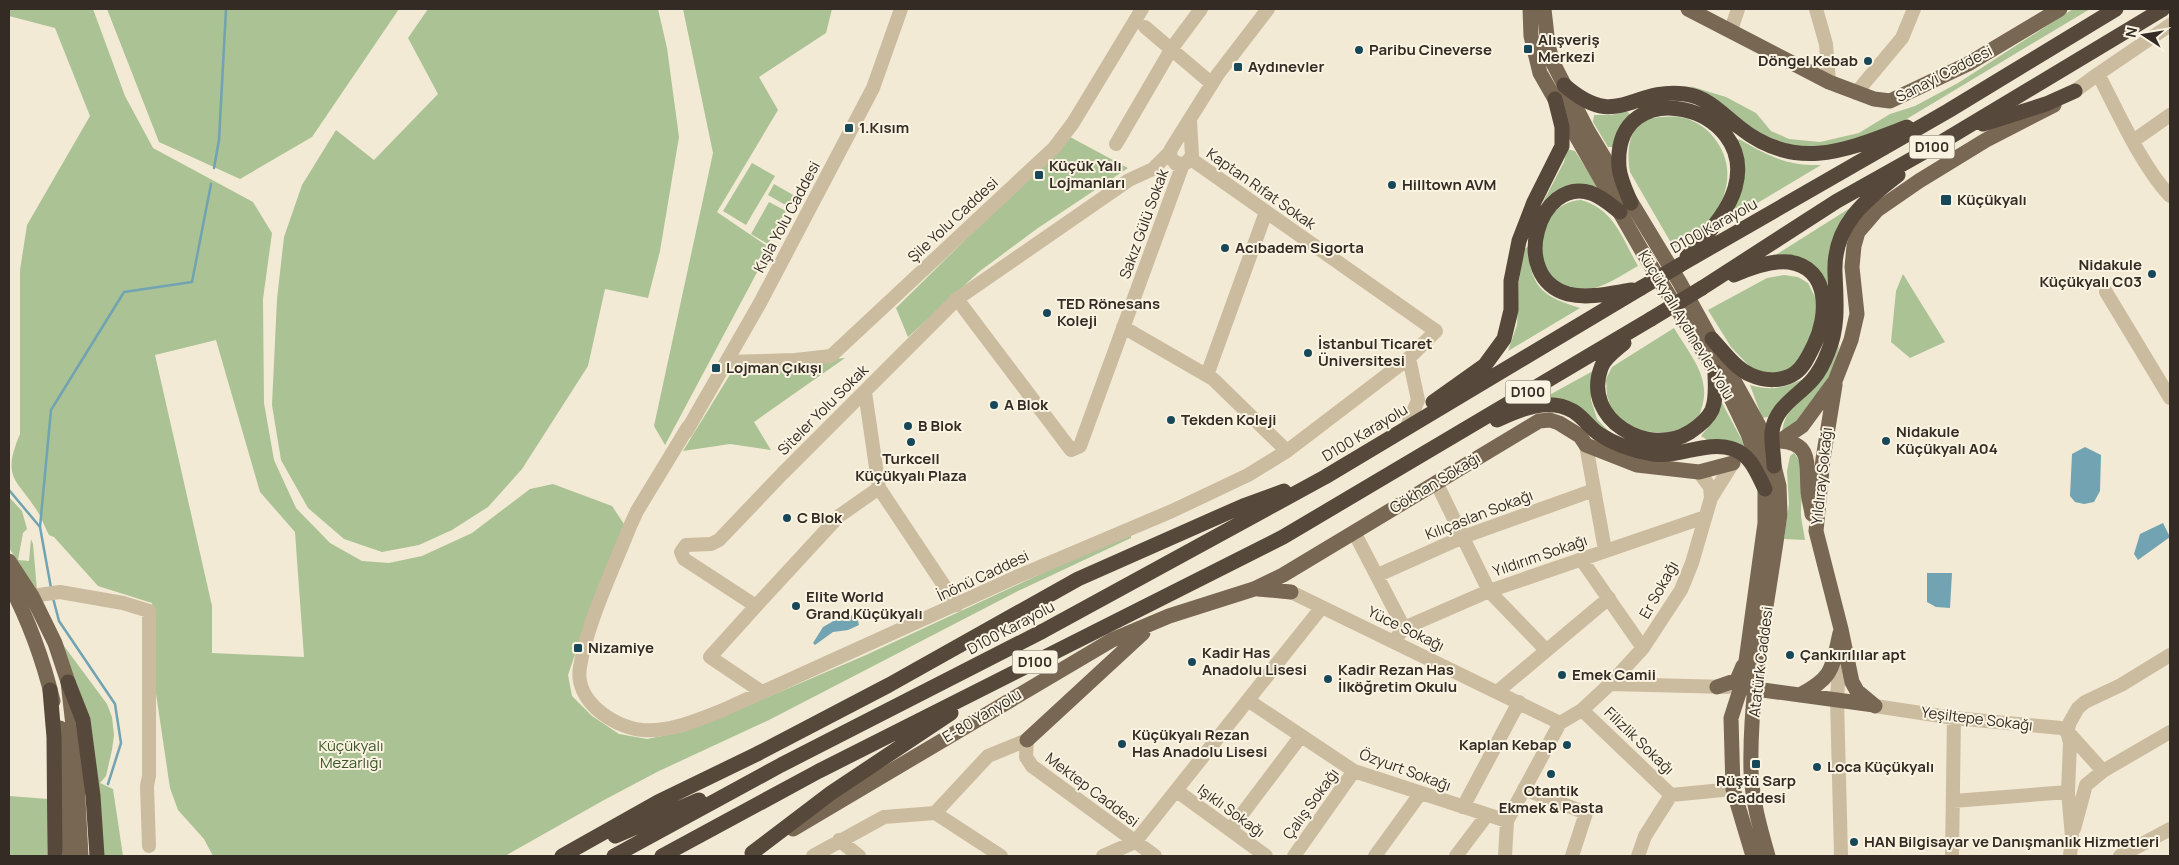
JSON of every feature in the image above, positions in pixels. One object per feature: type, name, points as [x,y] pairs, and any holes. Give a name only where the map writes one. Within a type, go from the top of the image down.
[{"type":"highway","name":"D100 Karayolu","points":[[614,856],[781,765],[1043,631],[1325,477],[1680,265],[1948,111],[2116,9]]},
{"type":"highway","name":"D100","points":[[662,856],[819,771],[1283,538],[1702,288],[1837,201],[1935,146],[2163,9]]},
{"type":"highway","points":[[1564,84],[1586,101],[1611,108],[1664,92],[1687,94],[1706,101],[1721,110],[1754,138],[1786,152],[1802,155],[1837,151],[1861,144],[1948,111]]},
{"type":"highway","points":[[1953,134],[2006,115],[2046,104],[2075,91]]},
{"type":"highway","points":[[1406,429],[1425,408],[1485,365],[1504,339],[1511,310],[1512,281],[1519,241],[1534,202],[1562,146],[1562,126],[1555,99]]},
{"type":"highway","points":[[1641,288],[1602,294],[1568,294],[1547,282],[1538,271],[1535,262],[1535,240],[1544,216],[1551,204],[1570,192],[1592,194],[1626,207],[1619,168],[1619,157],[1625,134],[1638,116],[1657,108],[1684,109],[1708,119],[1732,146],[1736,161],[1737,176],[1735,188],[1722,215],[1680,265]]},
{"type":"highway","points":[[1774,466],[1772,431],[1777,417],[1786,403],[1813,379],[1828,353],[1836,326],[1838,297],[1835,272],[1837,250],[1844,230],[1858,208],[1935,146]]},
{"type":"highway","points":[[1702,288],[1755,267],[1791,262],[1803,268],[1817,280],[1824,300],[1821,328],[1810,354],[1799,370],[1785,378],[1763,379],[1752,376],[1741,369],[1712,340]]},
{"type":"highway","points":[[1651,319],[1610,354],[1601,367],[1598,386],[1601,404],[1613,421],[1628,434],[1651,441],[1666,441],[1682,436],[1697,427],[1711,411],[1715,391],[1715,372]]},
{"type":"highway","points":[[1405,464],[1510,413],[1532,406],[1553,404],[1574,412],[1599,434],[1631,449],[1656,454],[1717,447],[1733,449],[1752,461],[1765,489]]},
{"type":"highway","points":[[562,856],[658,802],[757,754],[930,663],[1078,579],[1243,506],[1325,477]]},
{"type":"highway","points":[[749,855],[830,793],[1008,676]]},
{"type":"highway","points":[[68,682],[83,720],[93,796],[97,856]]},
{"type":"highway","points":[[50,690],[54,737],[55,856]]},
{"type":"highway","points":[[572,856],[781,765]]},
{"type":"main road","name":"Küçükyalı Aydınevler Yolu","points":[[1530,9],[1531,36],[1540,73],[1712,340],[1759,426],[1774,466]]},
{"type":"main road","name":"Küçükyalı Aydınevler Yolu","points":[[1544,9],[1548,45],[1553,63],[1626,207],[1715,372],[1729,394],[1748,434],[1765,489],[1765,523],[1746,660]]},
{"type":"main road","name":"Sanayi Caddesi","points":[[1688,9],[1700,13],[1829,82],[1874,99],[1890,101],[1968,64],[2060,9]]},
{"type":"main road","points":[[1816,531],[1808,493],[1807,460],[1802,449],[1792,442],[1780,441],[1802,426],[1835,381],[1851,340],[1856,314],[1852,267],[1854,246],[1858,232],[1878,210],[1919,181],[1986,140],[2048,109],[2075,91]]},
{"type":"main road","name":"Yıldıray Sokağı","points":[[1835,381],[1823,459],[1816,531],[1841,629],[1852,682],[1857,691],[1875,706]]},
{"type":"main road","name":"Gökhan Sokağı","points":[[1283,574],[1539,421],[1550,420],[1559,423],[1580,436],[1586,445]]},
{"type":"main road","points":[[1586,445],[1637,465],[1699,472],[1733,463]]},
{"type":"main road","name":"Atatürk Caddesi","points":[[1752,856],[1733,789],[1731,718],[1749,688],[1761,648],[1780,514],[1779,486],[1774,466]]},
{"type":"main road","points":[[9,561],[46,594],[55,643],[68,682],[75,743],[81,856]]},
{"type":"main road","points":[[1283,574],[1285,584],[1291,592]]},
{"type":"main road","name":"E-80 Yanyolu","points":[[749,855],[1112,640],[1162,619],[1254,590],[1283,574]]},
{"type":"main road","points":[[9,583],[23,610],[39,649],[59,726],[70,856]]},
{"type":"main road","points":[[1254,590],[1266,588],[1291,592]]},
{"type":"main road","points":[[1027,740],[1100,674],[1134,640],[1162,619]]},
{"type":"main road","name":"Yıldıray Sokağı","points":[[1793,694],[1824,680],[1832,670],[1841,629]]},
{"type":"main road","points":[[1761,648],[1768,679],[1776,687],[1793,694]]},
{"type":"main road","points":[[1717,687],[1737,680],[1746,660]]},
{"type":"main road","name":"Atatürk Caddesi","points":[[1746,660],[1749,688],[1751,772],[1756,816],[1768,856]]},
{"type":"main road","points":[[1051,675],[1092,662],[1099,665],[1100,674]]},
{"type":"main road","name":"Yeşiltepe Sokağı","points":[[1749,688],[1837,699],[1875,706]]},
{"type":"street","name":"Kışla Yolu Caddesi","points":[[637,511],[687,430],[760,303],[873,88],[901,9]]},
{"type":"street","name":"Şile Yolu Caddesi","points":[[726,362],[795,360],[831,356],[1054,148],[1073,124],[1142,9]]},
{"type":"street","points":[[1116,144],[1172,48],[1201,9]]},
{"type":"street","points":[[1188,157],[1190,121],[1211,84],[1268,9]]},
{"type":"street","points":[[1731,30],[1738,9]]},
{"type":"street","points":[[1816,9],[1826,44],[1829,82]]},
{"type":"street","points":[[1856,92],[1902,38],[1914,9]]},
{"type":"street","points":[[2075,91],[2170,25]]},
{"type":"street","points":[[1145,27],[1172,48],[1211,84]]},
{"type":"street","points":[[2098,74],[2159,184],[2170,194]]},
{"type":"street","points":[[2134,141],[2170,115]]},
{"type":"street","name":"Siteler Yolu Sokak","points":[[756,606],[684,559],[682,552],[686,545],[711,544],[720,540],[772,484],[957,299],[1130,180],[1154,169],[1172,149],[1190,121]]},
{"type":"street","points":[[1172,149],[1180,142],[1188,157]]},
{"type":"street","name":"Kaptan Rıfat Sokak","points":[[1172,149],[1174,162],[1188,157],[1436,331]]},
{"type":"street","name":"Sakız Gülü Sokak","points":[[957,299],[1071,450],[1080,446],[1188,157]]},
{"type":"street","points":[[1207,375],[1266,212]]},
{"type":"street","points":[[2106,292],[2170,398]]},
{"type":"street","points":[[1123,327],[1207,375],[1287,451]]},
{"type":"street","name":"İnönü Caddesi","points":[[637,511],[594,620],[579,668],[582,691],[591,704],[611,718],[643,730],[687,724],[723,710],[1016,577],[1172,511],[1248,475],[1287,451],[1409,358],[1436,331]]},
{"type":"street","points":[[1406,429],[1418,400],[1409,358]]},
{"type":"street","points":[[865,392],[879,488],[957,605]]},
{"type":"street","points":[[1586,445],[1605,550]]},
{"type":"street","name":"Er Sokağı","points":[[1610,684],[1643,648],[1681,590],[1692,564],[1711,498],[1733,463]]},
{"type":"street","points":[[1699,472],[1710,487],[1711,498]]},
{"type":"street","points":[[1436,482],[1489,590],[1546,650]]},
{"type":"street","points":[[762,692],[710,658],[839,516],[879,488]]},
{"type":"street","name":"Kılıçaslan Sokağı","points":[[1378,575],[1463,537],[1594,490]]},
{"type":"street","name":"Yıldırım Sokağı","points":[[1394,641],[1404,628],[1489,590],[1705,517]]},
{"type":"street","points":[[1354,532],[1404,628]]},
{"type":"street","points":[[1581,559],[1643,648]]},
{"type":"street","name":"Yüce Sokağı","points":[[1291,592],[1560,723]]},
{"type":"street","points":[[46,594],[123,603],[149,611],[149,776],[147,786],[149,846]]},
{"type":"street","points":[[1497,692],[1609,598]]},
{"type":"street","points":[[1103,856],[1135,842],[1322,607]]},
{"type":"street","name":"Yıldıray Sokağı","points":[[1841,629],[1837,699],[1842,856]]},
{"type":"street","points":[[2072,837],[2068,792],[2070,743],[2068,731],[2078,708],[2085,702],[2129,681],[2170,656]]},
{"type":"street","points":[[1506,856],[1507,821],[1560,723],[1582,710],[1610,684],[1749,688]]},
{"type":"street","name":"Özyurt Sokağı","points":[[1249,701],[1354,771],[1507,821]]},
{"type":"street","points":[[1463,807],[1519,702]]},
{"type":"street","name":"Yeşiltepe Sokağı","points":[[1875,706],[1954,718],[2061,728],[2068,731]]},
{"type":"street","name":"Filizlik Sokağı","points":[[1582,710],[1671,795],[1733,789]]},
{"type":"street","points":[[1952,856],[1954,718]]},
{"type":"street","points":[[2068,731],[2103,770]]},
{"type":"street","points":[[2070,856],[2072,837],[2086,785],[2103,770],[2170,732]]},
{"type":"street","points":[[1230,830],[1302,736]]},
{"type":"street","points":[[935,813],[988,756],[1027,740]]},
{"type":"street","name":"Mektep Caddesi","points":[[1027,740],[1026,757],[1032,766],[1155,856]]},
{"type":"street","name":"Çalış Sokağı","points":[[1294,856],[1354,771]]},
{"type":"street","points":[[1524,789],[1586,813],[1572,856]]},
{"type":"street","name":"Işıklı Sokağı","points":[[1177,791],[1266,856]]},
{"type":"street","points":[[1953,801],[2068,792]]},
{"type":"street","points":[[1375,856],[1420,794]]},
{"type":"street","points":[[1638,856],[1645,836],[1671,795]]},
{"type":"street","points":[[813,856],[884,816],[935,813],[1001,856]]},
{"type":"street","points":[[1456,856],[1487,815]]},
{"type":"street","points":[[2120,856],[2170,829]]},
{"type":"street","points":[[839,840],[859,856]]},
{"type":"green space","name":"Küçükyalı Mezarlığı","points":[[9,9],[93,9],[125,96],[153,148],[253,202],[272,233],[263,299],[264,403],[274,460],[296,508],[330,543],[362,561],[389,563],[422,556],[472,533],[530,489],[553,484],[612,506],[626,527],[587,619],[568,675],[572,696],[592,716],[619,734],[647,739],[683,732],[866,655],[1131,532],[1131,538],[1018,591],[769,720],[659,771],[505,856],[213,856],[204,839],[178,810],[170,788],[154,680],[154,617],[152,603],[98,586],[54,537],[49,535],[39,514],[19,486],[12,471],[14,449],[20,434],[20,270],[27,225],[90,116],[55,28],[9,16]],"holes":[[[216,340],[260,492],[295,532],[304,657],[212,653],[212,606],[155,355]]]},
{"type":"green space","points":[[107,9],[399,9],[312,137],[240,179],[159,142]]},
{"type":"green space","points":[[428,9],[658,9],[667,48],[679,137],[660,251],[648,298],[605,289],[588,366],[522,469],[488,507],[452,530],[419,545],[382,552],[344,539],[308,508],[281,460],[272,405],[277,299],[284,237],[302,185],[336,130],[374,160],[438,94],[408,38]]},
{"type":"green space","points":[[683,9],[832,9],[826,33],[759,77],[778,110],[717,212],[770,248],[665,445],[654,426],[713,153]]},
{"type":"green space","points":[[2073,9],[2090,9],[1900,123],[1863,139],[1805,150],[1763,137],[1722,104],[1690,86],[1726,97],[1756,113],[1771,131],[1789,139],[1820,142],[1859,133],[1890,114],[1915,106],[1958,83]]},
{"type":"green space","points":[[1627,111],[1632,117],[1614,147],[1608,147],[1593,122],[1594,115],[1611,115]]},
{"type":"green space","points":[[1660,117],[1692,120],[1703,127],[1718,143],[1727,165],[1726,187],[1723,198],[1711,220],[1698,232],[1674,248],[1630,172],[1629,166],[1631,137],[1634,131],[1638,125],[1646,120]]},
{"type":"green space","points":[[1070,137],[1128,168],[1038,228],[980,271],[908,337],[896,308]]},
{"type":"green space","points":[[1739,139],[1778,159],[1798,164],[1821,165],[1729,220],[1741,189],[1735,144]]},
{"type":"green space","points":[[1567,149],[1575,151],[1599,189],[1540,208],[1564,162]]},
{"type":"green space","points":[[752,163],[775,176],[746,225],[723,211]]},
{"type":"green space","points":[[774,184],[795,196],[789,207],[768,195]]},
{"type":"green space","points":[[1581,200],[1602,210],[1609,217],[1622,235],[1638,266],[1611,282],[1594,288],[1572,288],[1556,280],[1546,267],[1542,250],[1543,233],[1551,217],[1563,205]]},
{"type":"green space","points":[[769,202],[786,211],[768,244],[751,234]]},
{"type":"green space","points":[[1850,208],[1828,295],[1822,280],[1771,258]]},
{"type":"green space","points":[[1528,247],[1532,272],[1541,288],[1557,299],[1580,308],[1508,351],[1517,325],[1519,281],[1524,249]]},
{"type":"green space","points":[[1903,274],[1945,342],[1910,358],[1891,342],[1896,291]]},
{"type":"green space","points":[[1784,275],[1798,277],[1808,283],[1819,305],[1818,325],[1797,365],[1785,373],[1754,371],[1731,347],[1708,310],[1767,278]]},
{"type":"green space","points":[[1674,328],[1701,374],[1704,385],[1704,397],[1701,410],[1695,424],[1667,433],[1638,431],[1624,424],[1612,411],[1607,395],[1606,379],[1612,367]]},
{"type":"green space","points":[[1840,344],[1826,383],[1802,417],[1782,436],[1785,419],[1819,380]]},
{"type":"green space","points":[[845,358],[754,422],[771,450],[730,444],[683,451],[734,368]]},
{"type":"green space","points":[[1593,371],[1591,400],[1597,419],[1614,437],[1542,399]]},
{"type":"green space","points":[[1808,377],[1773,416],[1762,418],[1750,385],[1773,388]]},
{"type":"green space","points":[[1721,401],[1745,446],[1709,441],[1701,436],[1710,425]]},
{"type":"green space","points":[[1794,453],[1801,467],[1801,516],[1805,540],[1784,539],[1789,504],[1787,471],[1790,456]]},
{"type":"green space","points":[[9,497],[22,511],[27,529],[23,533],[18,560],[29,561],[31,539],[37,590],[9,548]]},
{"type":"green space","points":[[54,628],[64,646],[107,704],[112,717],[114,735],[112,750],[106,776],[100,783],[113,789],[123,856],[102,856]]},
{"type":"green space","points":[[9,796],[48,799],[47,856],[9,856]]},
{"type":"water","points":[[2085,447],[2101,455],[2100,491],[2094,502],[2084,504],[2075,502],[2070,496],[2072,454]]},
{"type":"water","points":[[2163,523],[2170,537],[2138,560],[2134,554],[2140,534]]},
{"type":"water","points":[[1927,573],[1952,573],[1950,608],[1936,607],[1927,602]]},
{"type":"water","points":[[847,610],[850,615],[857,617],[859,625],[848,630],[833,632],[815,645],[813,643],[823,627],[837,619]]},
{"type":"waterway","points":[[214,168],[219,140],[226,9]]},
{"type":"waterway","points":[[51,588],[40,527],[51,410],[124,292],[192,282],[211,184]]},
{"type":"waterway","points":[[9,490],[40,527]]},
{"type":"waterway","points":[[53,598],[59,621],[115,704],[121,743],[108,784]]},
{"type":"place","name":"Alışveriş Merkezi","points":[[1528,49]]},
{"type":"place","name":"Paribu Cineverse","points":[[1359,50]]},
{"type":"place","name":"Döngel Kebab","points":[[1868,61]]},
{"type":"place","name":"Aydınevler","points":[[1238,67]]},
{"type":"place","name":"1.Kısım","points":[[849,128]]},
{"type":"place","name":"Küçük Yalı Lojmanları","points":[[1039,175]]},
{"type":"place","name":"Hilltown AVM","points":[[1392,185]]},
{"type":"place","name":"Küçükyalı","points":[[1946,200]]},
{"type":"place","name":"Acıbadem Sigorta","points":[[1225,248]]},
{"type":"place","name":"Nidakule Küçükyalı C03","points":[[2152,274]]},
{"type":"place","name":"TED Rönesans Koleji","points":[[1047,313]]},
{"type":"place","name":"İstanbul Ticaret Üniversitesi","points":[[1308,353]]},
{"type":"place","name":"Lojman Çıkışı","points":[[716,368]]},
{"type":"place","name":"A Blok","points":[[994,405]]},
{"type":"place","name":"Tekden Koleji","points":[[1171,420]]},
{"type":"place","name":"B Blok","points":[[908,426]]},
{"type":"place","name":"Nidakule Küçükyalı A04","points":[[1886,441]]},
{"type":"place","name":"Turkcell Küçükyalı Plaza","points":[[911,442]]},
{"type":"place","name":"C Blok","points":[[787,518]]},
{"type":"place","name":"Elite World Grand Küçükyalı","points":[[796,606]]},
{"type":"place","name":"Nizamiye","points":[[578,648]]},
{"type":"place","name":"Çankırılılar apt","points":[[1790,655]]},
{"type":"place","name":"Kadir Has Anadolu Lisesi","points":[[1192,662]]},
{"type":"place","name":"Emek Camii","points":[[1562,675]]},
{"type":"place","name":"Kadir Rezan Has İlköğretim Okulu","points":[[1328,679]]},
{"type":"place","name":"Küçükyalı Rezan Has Anadolu Lisesi","points":[[1122,744]]},
{"type":"place","name":"Kaplan Kebap","points":[[1567,745]]},
{"type":"place","name":"Rüştü Sarp Caddesi","points":[[1756,764]]},
{"type":"place","name":"Loca Küçükyalı","points":[[1817,767]]},
{"type":"place","name":"Otantik Ekmek & Pasta","points":[[1551,774]]},
{"type":"place","name":"HAN Bilgisayar ve Danışmanlık Hizmetleri","points":[[1854,842]]}]
